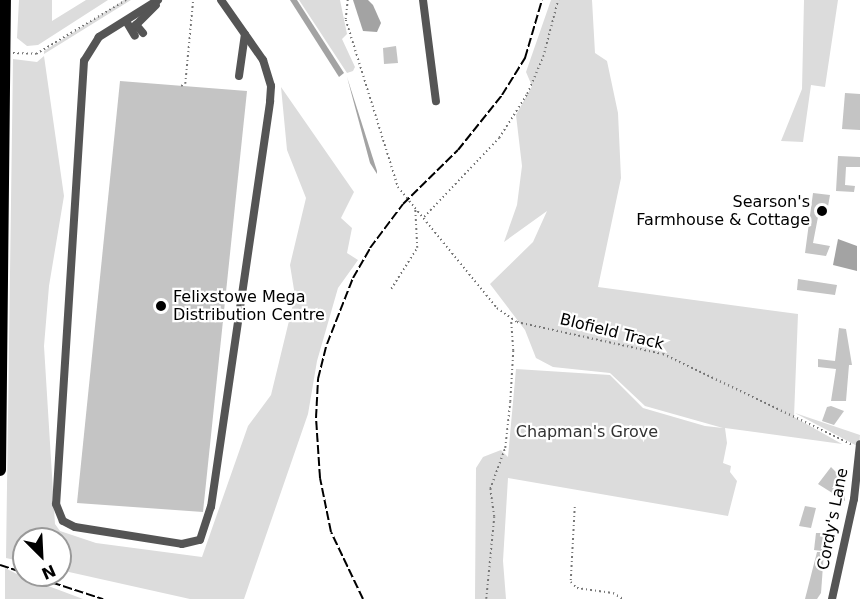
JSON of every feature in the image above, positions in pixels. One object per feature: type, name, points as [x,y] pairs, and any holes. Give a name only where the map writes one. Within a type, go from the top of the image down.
[{"type":"highway","points":[[0,470],[5,0]]},
{"type":"street","points":[[126,21],[139,35],[136,25],[159,0]]},
{"type":"street","points":[[159,0],[93,44],[81,72],[56,504],[63,521],[75,527],[182,544],[200,540],[211,507],[270,101],[268,73],[221,0]]},
{"type":"street","points":[[423,0],[436,101]]},
{"type":"street","points":[[239,76],[245,34]]},
{"type":"street","name":"Cordy's Lane","points":[[832,599],[854,499],[860,446]]},
{"type":"path","points":[[9,53],[36,54],[126,0]]},
{"type":"path","points":[[181,86],[185,84],[193,0]]},
{"type":"path","points":[[348,0],[346,20],[364,69],[394,179],[496,308],[511,320],[510,402],[505,448],[490,489],[494,517],[486,599]]},
{"type":"path","points":[[423,217],[499,138],[527,94],[543,57],[558,0]]},
{"type":"path","points":[[391,289],[417,248],[415,207]]},
{"type":"path","name":"Blofield Track","points":[[511,320],[663,354],[860,446]]},
{"type":"path","points":[[575,507],[571,582],[577,588],[613,593],[622,599]]},
{"type":"green space","points":[[19,0],[52,0],[52,21],[86,0],[108,0],[38,45],[27,46],[17,38]]},
{"type":"green space","points":[[124,0],[131,0],[44,54],[44,51]]},
{"type":"green space","points":[[299,0],[340,0],[347,34],[342,39],[355,67],[353,71],[347,73]]},
{"type":"green space","name":"Chapman's Grove","points":[[551,0],[592,0],[595,53],[607,61],[618,113],[621,178],[598,287],[798,314],[794,417],[842,444],[725,428],[727,443],[723,463],[731,466],[730,472],[737,481],[728,516],[508,478],[503,561],[506,599],[475,599],[476,468],[483,457],[501,450],[508,457],[516,369],[610,375],[643,408],[705,426],[723,428],[645,406],[610,373],[553,367],[536,358],[525,330],[490,284],[533,242],[547,211],[504,242],[517,205],[522,166],[516,115],[532,86],[526,72]]},
{"type":"green space","points":[[804,0],[838,0],[825,87],[811,85],[803,142],[781,141],[802,89]]},
{"type":"green space","points":[[44,56],[64,196],[49,286],[44,346],[55,524],[57,527],[12,527],[12,559],[6,558],[13,59],[37,62]]},
{"type":"green space","points":[[281,87],[354,192],[341,218],[352,228],[347,253],[358,260],[338,288],[317,361],[308,414],[244,599],[190,599],[72,573],[72,535],[96,543],[202,557],[248,426],[271,395],[295,296],[290,265],[306,198],[287,150]]},
{"type":"green space","points":[[795,413],[860,435],[859,447]]},
{"type":"green space","points":[[5,568],[12,572],[12,587],[51,587],[83,599],[5,599]]},
{"type":"shaded area","points":[[290,0],[297,0],[344,73],[339,77]]},
{"type":"shaded area","points":[[353,0],[368,0],[373,5],[381,23],[377,32],[363,31]]},
{"type":"shaded area","points":[[347,77],[377,171],[377,174],[370,163]]},
{"type":"shaded area","points":[[838,239],[857,246],[857,271],[833,265]]},
{"type":"building","points":[[396,46],[398,63],[384,64],[383,48]]},
{"type":"building","name":"Felixstowe Mega Distribution Centre","points":[[120,81],[247,91],[203,512],[77,503]]},
{"type":"building","points":[[845,93],[860,94],[860,130],[842,129]]},
{"type":"building","points":[[838,156],[860,157],[860,167],[846,167],[845,185],[855,186],[854,192],[836,191]]},
{"type":"building","points":[[813,193],[830,195],[826,218],[818,217],[813,243],[830,246],[826,256],[805,253]]},
{"type":"building","points":[[798,279],[837,285],[835,295],[797,290]]},
{"type":"building","points":[[839,328],[846,329],[852,365],[849,365],[846,401],[831,401],[836,369],[818,367],[818,359],[835,361]]},
{"type":"building","points":[[831,406],[844,411],[834,425],[822,421],[827,407]]},
{"type":"building","points":[[831,467],[841,477],[832,488],[845,490],[845,501],[818,484]]},
{"type":"building","points":[[805,506],[816,508],[811,528],[799,526]]},
{"type":"building","points":[[816,533],[823,533],[822,551],[814,550]]},
{"type":"building","points":[[817,552],[824,552],[821,593],[817,599],[805,599]]},
{"type":"railway","points":[[363,599],[331,532],[320,478],[316,418],[318,379],[327,344],[353,278],[370,248],[403,204],[458,150],[502,95],[525,58],[542,0]]},
{"type":"railway","points":[[0,565],[12,569]]},
{"type":"railway","points":[[66,587],[103,599]]},
{"type":"place","name":"Searson's Farmhouse & Cottage","points":[[822,211]]},
{"type":"place","name":"Felixstowe Mega Distribution Centre","points":[[161,306]]}]
